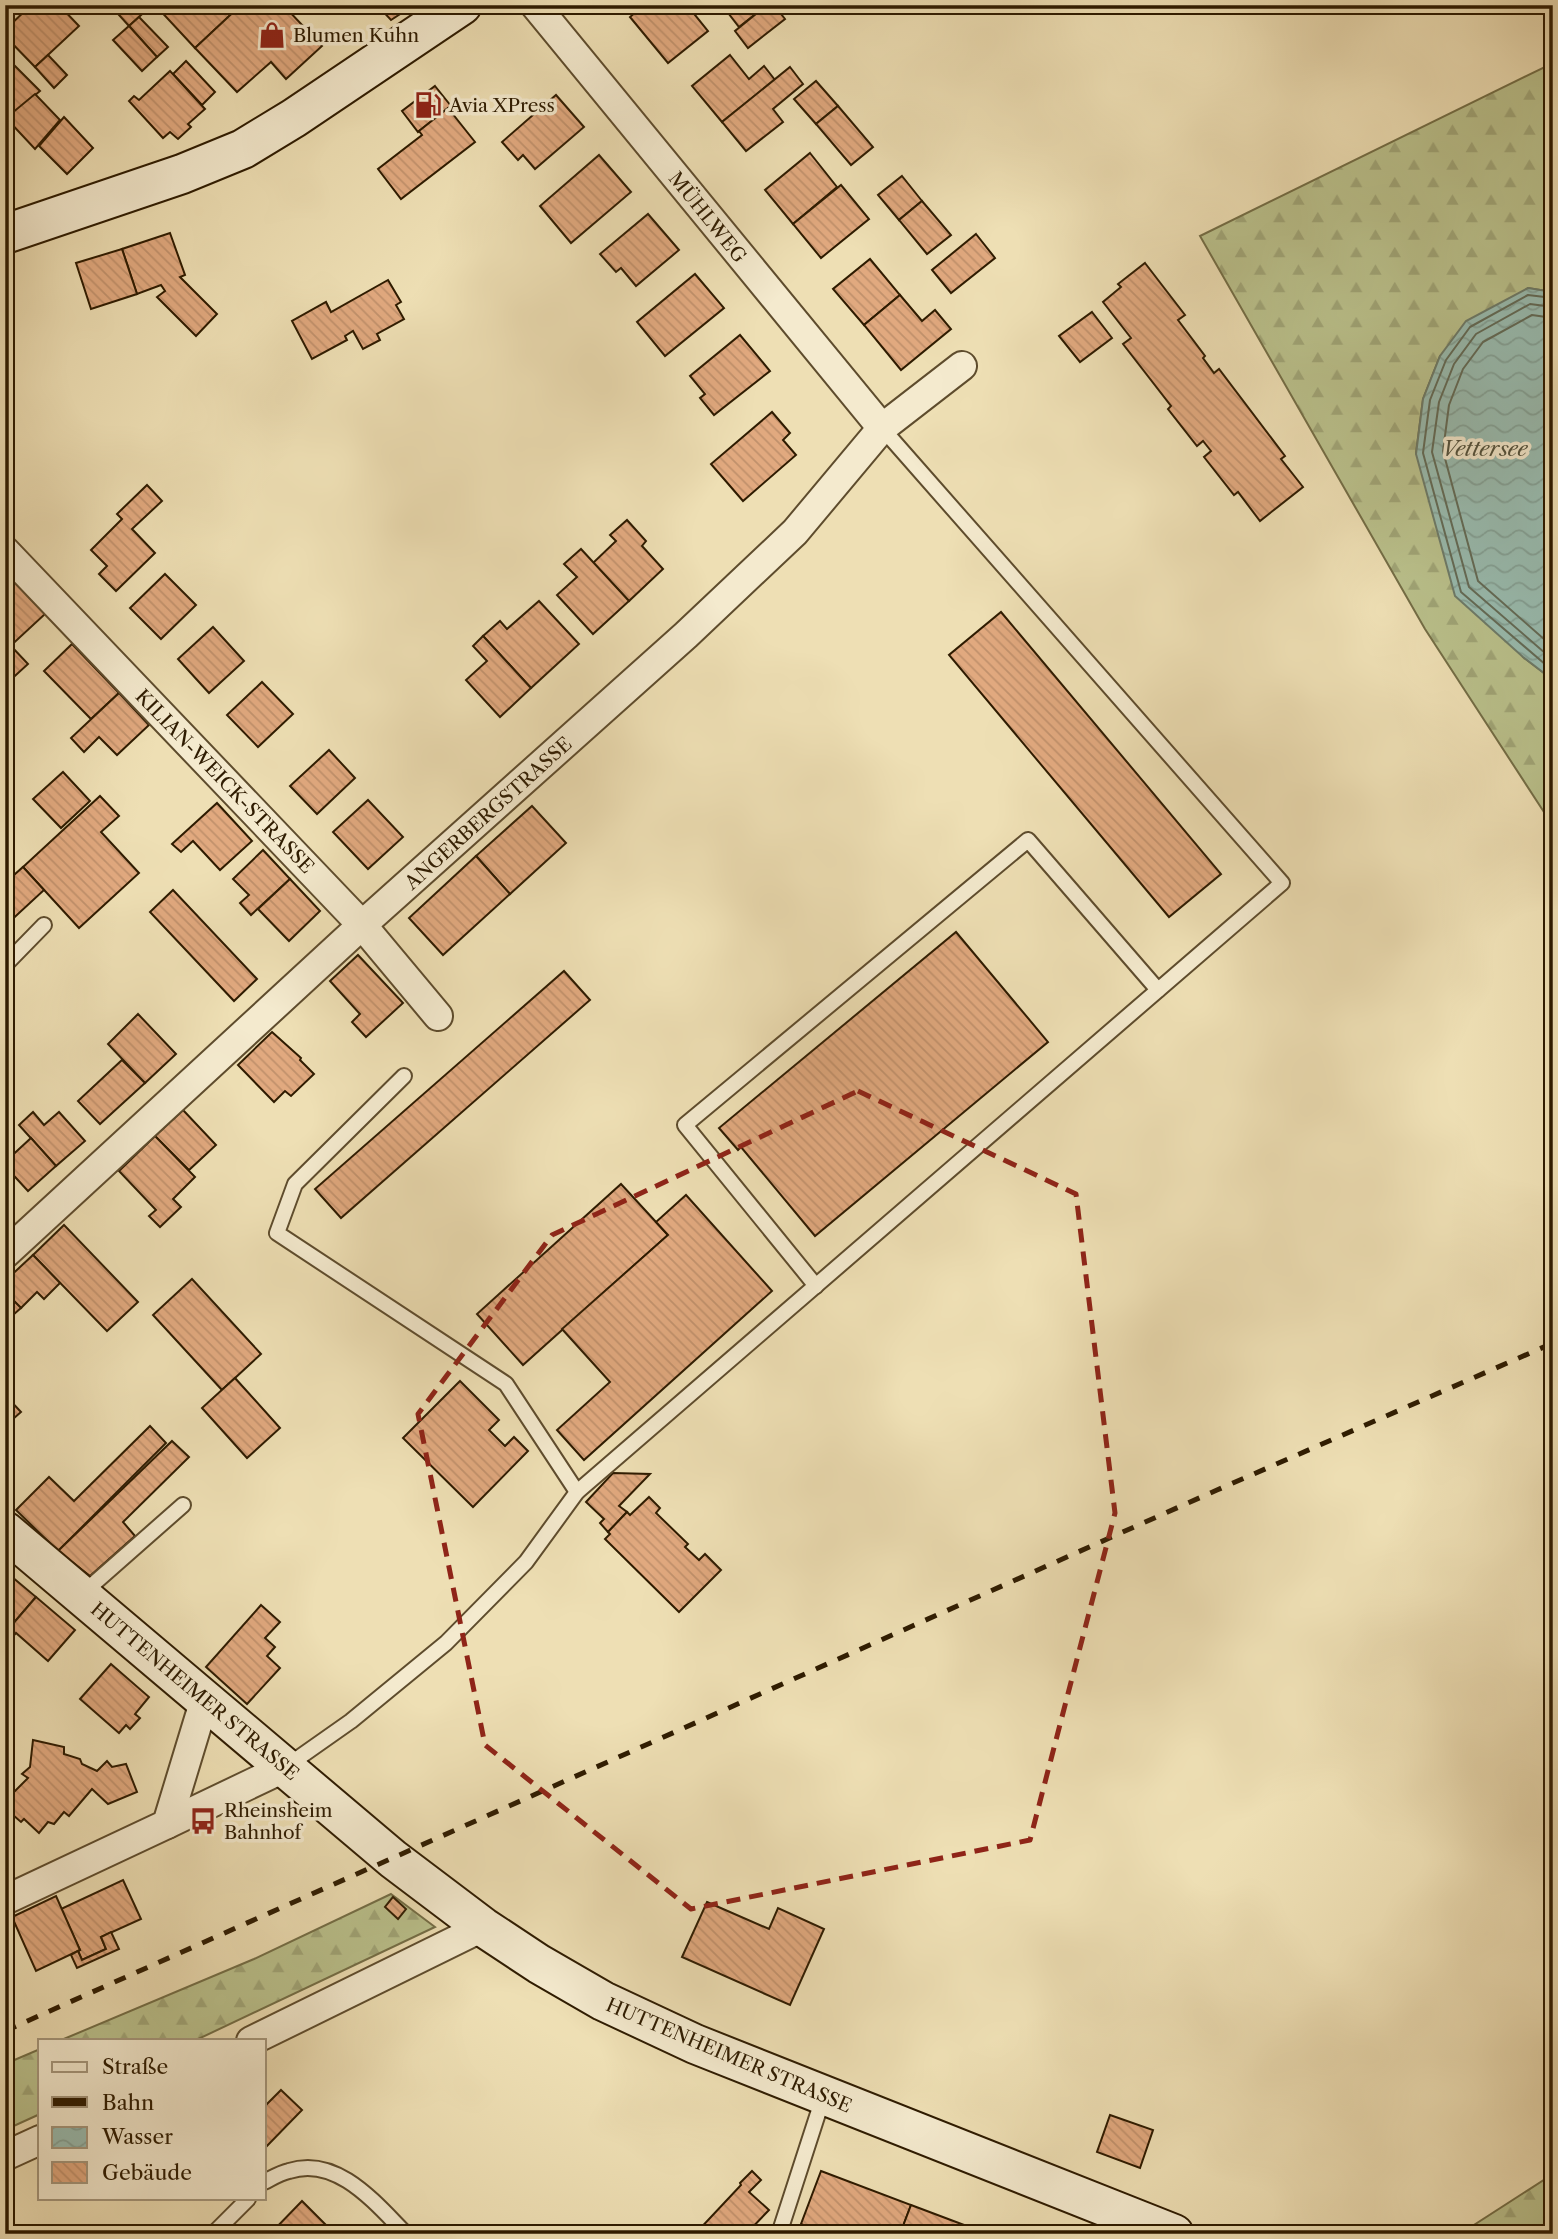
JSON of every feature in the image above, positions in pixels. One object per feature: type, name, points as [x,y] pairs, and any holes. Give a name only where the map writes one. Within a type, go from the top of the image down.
[{"type":"street","points":[[5,234],[182,174],[243,149],[305,111],[461,5]]},
{"type":"street","name":"MÜHLWEG","points":[[535,5],[882,428]]},
{"type":"street","name":"ANGERBERGSTRASSE","points":[[5,1254],[362,925],[686,635],[795,532],[882,428],[962,366]]},
{"type":"street","name":"KILIAN-WEICK-STRASSE","points":[[6,555],[362,925],[438,1016]]},
{"type":"street","name":"HUTTENHEIMER STRASSE","points":[[5,1531],[393,1859],[539,1964],[603,2001],[695,2044],[1174,2234]]},
{"type":"street","points":[[167,1824],[205,1699]]},
{"type":"street","points":[[5,1900],[286,1767]]},
{"type":"street","points":[[255,2039],[484,1927]]},
{"type":"street","points":[[5,2156],[38,2141]]},
{"type":"lane","points":[[286,1767],[351,1721],[446,1643],[526,1562],[578,1492],[1282,883],[882,428]]},
{"type":"lane","points":[[816,1286],[685,1125],[1028,839],[1158,990]]},
{"type":"lane","points":[[5,965],[44,925]]},
{"type":"lane","points":[[404,1076],[295,1184],[278,1233],[506,1384],[578,1492]]},
{"type":"lane","points":[[81,1595],[183,1505]]},
{"type":"lane","points":[[779,2234],[824,2096]]},
{"type":"lane","points":[[266,2181],[291,2170],[317,2169],[338,2174],[362,2190],[406,2234]]},
{"type":"lane","points":[[213,2234],[247,2200]]},
{"type":"highlighted area","points":[[858,1091],[1076,1194],[1115,1513],[1030,1840],[691,1909],[485,1745],[418,1414],[552,1235]]},
{"type":"green space","points":[[1553,63],[1553,292],[1528,288],[1440,356],[1423,399],[1416,453],[1523,657],[1553,680],[1553,826],[1425,629],[1200,236]]},
{"type":"green space","points":[[391,1894],[435,1927],[198,2039],[64,2039],[254,1959]]},
{"type":"green space","points":[[38,2050],[38,2115],[5,2130],[5,2064]]},
{"type":"green space","points":[[1553,2174],[1553,2234],[1460,2234]]},
{"type":"water","name":"Vettersee","points":[[1528,288],[1553,292],[1553,680],[1455,596],[1416,454],[1423,399],[1440,356],[1466,321]]},
{"type":"building","points":[[31,5],[59,5],[79,26],[35,67],[5,36],[5,30]]},
{"type":"building","points":[[110,5],[152,5],[129,26]]},
{"type":"building","points":[[155,5],[241,5],[195,48]]},
{"type":"building","points":[[241,5],[287,5],[285,7],[322,46],[286,79],[271,62],[237,92],[195,48]]},
{"type":"building","points":[[377,5],[414,5],[391,20]]},
{"type":"building","points":[[644,5],[687,5],[708,31],[668,63],[630,17]]},
{"type":"building","points":[[722,5],[767,5],[739,27]]},
{"type":"building","points":[[767,5],[774,5],[785,19],[748,48],[735,31]]},
{"type":"building","points":[[139,17],[168,47],[157,57],[129,26]]},
{"type":"building","points":[[129,26],[157,57],[142,71],[113,40]]},
{"type":"building","points":[[48,55],[67,75],[54,88],[35,67]]},
{"type":"building","points":[[730,55],[749,79],[764,66],[775,80],[722,122],[692,86]]},
{"type":"building","points":[[10,61],[40,91],[10,116],[5,111],[5,65]]},
{"type":"building","points":[[186,61],[215,92],[202,105],[173,74]]},
{"type":"building","points":[[790,67],[803,84],[773,109],[783,122],[746,151],[722,122]]},
{"type":"building","points":[[170,71],[205,109],[188,124],[191,127],[178,139],[170,132],[163,138],[129,101],[134,96],[139,100]]},
{"type":"building","points":[[816,81],[838,106],[816,124],[794,99]]},
{"type":"building","points":[[435,86],[451,106],[418,132],[402,111]]},
{"type":"building","points":[[35,94],[60,120],[35,149],[6,118]]},
{"type":"building","points":[[556,95],[584,127],[535,169],[523,155],[518,160],[502,142]]},
{"type":"building","points":[[838,106],[873,147],[851,165],[816,124]]},
{"type":"building","points":[[448,108],[475,142],[401,199],[378,169],[422,135],[419,131]]},
{"type":"building","points":[[64,117],[93,148],[67,174],[39,146]]},
{"type":"building","points":[[810,153],[837,187],[793,224],[765,190]]},
{"type":"building","points":[[599,155],[631,192],[571,243],[540,206]]},
{"type":"building","points":[[902,176],[922,201],[899,220],[878,195]]},
{"type":"building","points":[[841,185],[869,219],[821,258],[793,224]]},
{"type":"building","points":[[922,201],[951,235],[927,254],[899,220]]},
{"type":"building","points":[[648,214],[679,250],[636,286],[621,268],[616,272],[600,254]]},
{"type":"building","points":[[170,233],[185,275],[180,277],[217,314],[196,336],[157,297],[165,291],[161,285],[137,294],[122,249]]},
{"type":"building","points":[[976,234],[995,258],[951,293],[932,270]]},
{"type":"building","points":[[122,249],[137,294],[91,309],[76,263]]},
{"type":"building","points":[[870,259],[900,295],[864,325],[833,289]]},
{"type":"building","points":[[1145,263],[1185,315],[1178,320],[1205,356],[1203,358],[1214,373],[1219,369],[1285,456],[1281,459],[1303,487],[1260,521],[1238,492],[1234,495],[1204,457],[1211,451],[1203,441],[1197,446],[1168,409],[1171,406],[1123,344],[1131,338],[1103,302],[1121,287],[1118,284]]},
{"type":"building","points":[[695,274],[724,308],[665,356],[637,322]]},
{"type":"building","points":[[388,280],[401,302],[396,305],[404,319],[377,334],[380,340],[363,349],[353,331],[345,336],[347,340],[312,359],[292,321],[326,302],[331,312]]},
{"type":"building","points":[[900,295],[922,321],[935,310],[951,329],[901,370],[864,325]]},
{"type":"building","points":[[1092,312],[1112,338],[1080,362],[1059,336]]},
{"type":"building","points":[[740,335],[770,371],[714,415],[700,398],[705,394],[690,376]]},
{"type":"building","points":[[772,412],[790,433],[783,440],[796,455],[743,501],[711,464]]},
{"type":"building","points":[[147,485],[162,501],[132,529],[155,553],[116,591],[99,574],[107,566],[91,550],[122,519],[117,514]]},
{"type":"building","points":[[627,520],[646,541],[642,546],[663,569],[629,601],[593,563],[616,541],[610,535]]},
{"type":"building","points":[[581,549],[629,601],[593,634],[557,595],[577,577],[564,564]]},
{"type":"building","points":[[165,574],[196,605],[161,639],[130,608]]},
{"type":"building","points":[[15,582],[45,614],[5,651],[5,591]]},
{"type":"building","points":[[539,601],[579,644],[531,688],[483,636],[500,621],[507,629]]},
{"type":"building","points":[[1001,612],[1221,874],[1169,917],[949,655]]},
{"type":"building","points":[[213,627],[244,661],[209,693],[178,659]]},
{"type":"building","points":[[483,636],[531,688],[500,717],[466,680],[487,661],[473,646]]},
{"type":"building","points":[[72,644],[119,693],[91,719],[44,671]]},
{"type":"building","points":[[11,646],[28,664],[5,685],[5,651]]},
{"type":"building","points":[[262,682],[293,714],[258,747],[227,715]]},
{"type":"building","points":[[119,693],[149,725],[117,755],[99,737],[84,752],[71,738]]},
{"type":"building","points":[[329,750],[355,778],[317,814],[290,786]]},
{"type":"building","points":[[63,772],[90,801],[61,828],[33,799]]},
{"type":"building","points":[[100,796],[119,816],[101,832],[139,873],[79,928],[23,867]]},
{"type":"building","points":[[368,800],[403,837],[368,869],[333,832]]},
{"type":"building","points":[[217,803],[252,841],[220,870],[193,841],[181,852],[172,844]]},
{"type":"building","points":[[532,806],[566,843],[510,894],[476,856]]},
{"type":"building","points":[[263,850],[290,879],[251,915],[240,903],[249,895],[233,879]]},
{"type":"building","points":[[476,856],[510,894],[443,955],[409,918]]},
{"type":"building","points":[[23,867],[44,890],[5,926],[5,883]]},
{"type":"building","points":[[290,879],[320,911],[289,941],[258,909]]},
{"type":"building","points":[[173,890],[257,979],[234,1001],[150,912]]},
{"type":"building","points":[[956,932],[1048,1042],[815,1236],[741,1147],[738,1150],[719,1128]]},
{"type":"building","points":[[358,955],[403,1003],[366,1037],[352,1022],[360,1014],[330,981]]},
{"type":"building","points":[[564,971],[590,1000],[341,1218],[315,1189]]},
{"type":"building","points":[[138,1014],[176,1054],[145,1083],[108,1044]]},
{"type":"building","points":[[272,1032],[301,1058],[314,1074],[291,1096],[285,1091],[274,1102],[238,1065]]},
{"type":"building","points":[[122,1060],[145,1083],[100,1124],[78,1101]]},
{"type":"building","points":[[183,1110],[216,1145],[189,1170],[155,1136]]},
{"type":"building","points":[[33,1112],[44,1125],[59,1112],[85,1141],[56,1166],[19,1125]]},
{"type":"building","points":[[155,1136],[195,1177],[173,1199],[181,1207],[160,1227],[149,1216],[156,1210],[119,1171]]},
{"type":"building","points":[[31,1138],[56,1166],[28,1191],[5,1166],[5,1162]]},
{"type":"building","points":[[621,1184],[668,1235],[523,1365],[477,1314]]},
{"type":"building","points":[[686,1195],[772,1291],[584,1460],[557,1430],[610,1382],[562,1329],[668,1235],[656,1222]]},
{"type":"building","points":[[64,1225],[138,1302],[107,1331],[33,1255]]},
{"type":"building","points":[[33,1255],[60,1283],[44,1299],[37,1292],[21,1308],[5,1292],[5,1281]]},
{"type":"building","points":[[192,1279],[261,1354],[222,1390],[153,1315]]},
{"type":"building","points":[[5,1292],[21,1308],[5,1322]]},
{"type":"building","points":[[235,1378],[280,1428],[247,1458],[202,1408]]},
{"type":"building","points":[[460,1381],[499,1420],[489,1430],[505,1446],[514,1437],[528,1451],[473,1507],[403,1438]]},
{"type":"building","points":[[5,1395],[21,1412],[5,1426]]},
{"type":"building","points":[[150,1426],[166,1443],[58,1551],[16,1510],[49,1477],[74,1501]]},
{"type":"building","points":[[172,1441],[189,1457],[123,1522],[135,1536],[90,1576],[58,1551]]},
{"type":"building","points":[[613,1473],[650,1474],[619,1506],[627,1512],[608,1532],[600,1523],[604,1519],[586,1502]]},
{"type":"building","points":[[649,1497],[660,1508],[656,1513],[688,1544],[685,1547],[699,1560],[705,1554],[721,1570],[679,1612],[605,1539],[627,1512],[630,1515]]},
{"type":"building","points":[[5,1571],[36,1597],[5,1633]]},
{"type":"building","points":[[36,1597],[75,1630],[48,1661],[16,1633],[5,1645],[5,1633]]},
{"type":"building","points":[[261,1605],[280,1622],[265,1638],[275,1647],[267,1656],[280,1668],[247,1704],[206,1667]]},
{"type":"building","points":[[111,1664],[149,1697],[135,1714],[140,1718],[130,1729],[126,1725],[119,1733],[80,1699]]},
{"type":"building","points":[[33,1740],[64,1747],[64,1754],[80,1759],[82,1764],[97,1771],[107,1761],[112,1767],[126,1764],[137,1792],[108,1804],[92,1789],[69,1816],[64,1812],[54,1824],[48,1822],[39,1833],[24,1819],[21,1822],[5,1808],[5,1801],[28,1778],[22,1774],[30,1767]]},
{"type":"building","points":[[123,1880],[141,1919],[101,1937],[106,1949],[82,1960],[61,1909]]},
{"type":"building","points":[[56,1896],[80,1950],[36,1971],[12,1917]]},
{"type":"building","points":[[393,1897],[406,1909],[398,1919],[385,1907]]},
{"type":"building","points":[[707,1902],[769,1929],[778,1908],[824,1929],[790,2005],[682,1957]]},
{"type":"building","points":[[111,1932],[119,1949],[77,1968],[71,1955],[78,1951],[82,1960],[106,1949],[101,1937]]},
{"type":"building","points":[[281,2090],[302,2110],[266,2147],[266,2105]]},
{"type":"building","points":[[1110,2115],[1153,2130],[1140,2168],[1097,2152]]},
{"type":"building","points":[[752,2171],[761,2180],[749,2192],[769,2210],[746,2234],[695,2234],[741,2185]]},
{"type":"building","points":[[821,2171],[911,2205],[900,2234],[826,2234],[801,2224]]},
{"type":"building","points":[[302,2201],[335,2234],[270,2234]]},
{"type":"building","points":[[911,2205],[988,2234],[900,2234]]},
{"type":"railway","points":[[5,2031],[1217,1490],[1553,1343]]},
{"type":"place","name":"Blumen Kuhn","points":[[272,35]]},
{"type":"place","name":"Avia XPress","points":[[428,105]]},
{"type":"place","name":"Rheinsheim Bahnhof","points":[[203,1821]]}]
